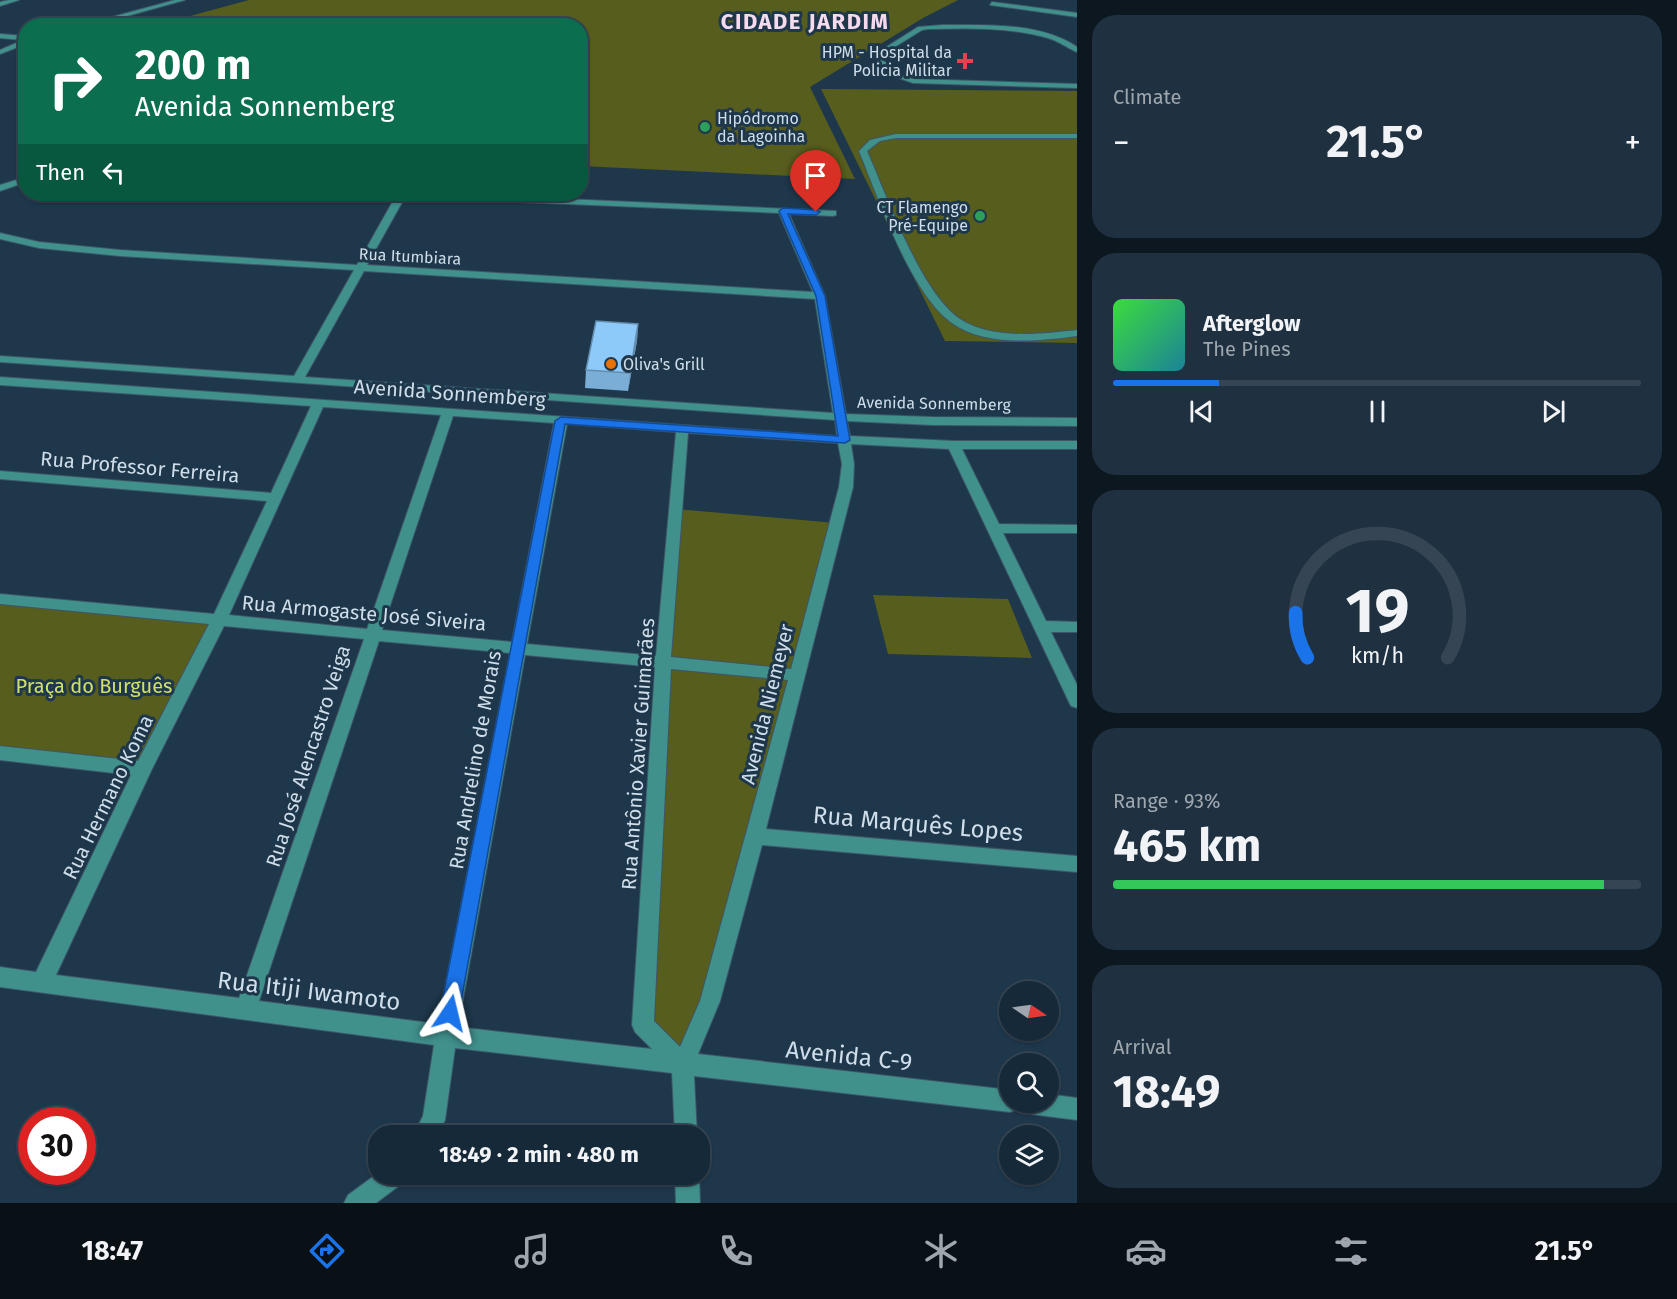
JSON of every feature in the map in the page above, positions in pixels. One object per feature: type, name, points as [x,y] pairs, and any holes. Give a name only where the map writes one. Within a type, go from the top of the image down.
[{"type":"street","points":[[0,4],[16,0]]},
{"type":"street","points":[[113,18],[182,0]]},
{"type":"street","points":[[992,4],[1077,15]]},
{"type":"street","points":[[1077,50],[1071,44],[1055,37],[1034,33],[940,26],[920,28],[882,52],[879,58],[882,64],[899,78],[928,83],[1077,86]]},
{"type":"street","points":[[0,36],[18,42]]},
{"type":"street","points":[[3,51],[18,46]]},
{"type":"street","points":[[3,51],[18,46]]},
{"type":"street","points":[[1077,136],[896,136],[879,138],[867,144],[863,151],[898,233],[939,308],[958,322],[985,332],[1025,337],[1077,333]]},
{"type":"street","points":[[0,188],[18,182]]},
{"type":"street","points":[[298,379],[397,201]]},
{"type":"street","points":[[558,201],[833,213]]},
{"type":"street","name":"Avenida Niemeyer","points":[[683,1065],[710,1000],[846,487],[849,464],[839,417],[820,296],[783,211]]},
{"type":"street","name":"Rua Itumbiara","points":[[0,236],[39,245],[120,253],[820,296]]},
{"type":"street","name":"Avenida Sonnemberg","points":[[0,359],[839,417],[932,421],[1077,422]]},
{"type":"street","name":"Avenida Sonnemberg","points":[[0,381],[845,440],[954,445],[1077,445]]},
{"type":"street","name":"Rua Hermano Koma","points":[[42,982],[143,769],[219,620],[319,404]]},
{"type":"street","name":"Rua José Alencastro Veiga","points":[[246,1011],[447,412]]},
{"type":"street","name":"Rua Andrelino de Morais","points":[[431,1125],[434,1120],[446,1036],[561,421]]},
{"type":"street","name":"Rua Antônio Xavier Guimarães","points":[[682,429],[663,663],[643,1026],[683,1065]]},
{"type":"street","points":[[954,445],[1077,702]]},
{"type":"street","name":"Rua Professor Ferreira","points":[[0,475],[277,498]]},
{"type":"street","points":[[993,528],[1077,529]]},
{"type":"street","name":"Rua Armogaste José Siveira","points":[[0,599],[796,675]]},
{"type":"street","points":[[1040,626],[1077,627]]},
{"type":"street","points":[[0,753],[143,769]]},
{"type":"street","name":"Rua Marquês Lopes","points":[[755,836],[1077,864]]},
{"type":"street","name":"Rua Itiji Iwamoto","points":[[0,977],[246,1011],[683,1065]]},
{"type":"street","points":[[683,1065],[686,1125]]},
{"type":"street","name":"Avenida C-9","points":[[683,1065],[999,1100]]},
{"type":"street","points":[[1059,1107],[1077,1109]]},
{"type":"street","points":[[356,1203],[381,1185]]},
{"type":"street","points":[[687,1185],[688,1203]]},
{"type":"green space","name":"Hipódromo da Lagoinha","points":[[249,0],[958,0],[923,18],[810,87],[855,179],[588,166],[588,18],[183,18]]},
{"type":"green space","name":"CT Flamengo Pré-Equipe","points":[[821,89],[1077,91],[1077,343],[945,341]]},
{"type":"green space","points":[[676,509],[836,523],[683,1065],[643,1025]]},
{"type":"green space","points":[[873,595],[1008,599],[1032,658],[888,654]]},
{"type":"green space","name":"Praça do Burguês","points":[[0,599],[219,620],[143,769],[0,753]]},
{"type":"building","name":"Oliva's Grill","points":[[596,321],[638,324],[630,373],[586,370]]},
{"type":"place","name":"HPM - Hospital da Policia Militar","points":[[965,61]]},
{"type":"place","name":"Hipódromo da Lagoinha","points":[[705,127]]},
{"type":"place","name":"CT Flamengo Pré-Equipe","points":[[980,216]]},
{"type":"place","name":"Oliva's Grill","points":[[611,364]]},
{"type":"district","name":"CIDADE JARDIM","points":[[805,21]]},
{"type":"route","points":[[450,1013],[561,421],[845,440],[839,417],[820,296],[783,211],[816,212]]}]
